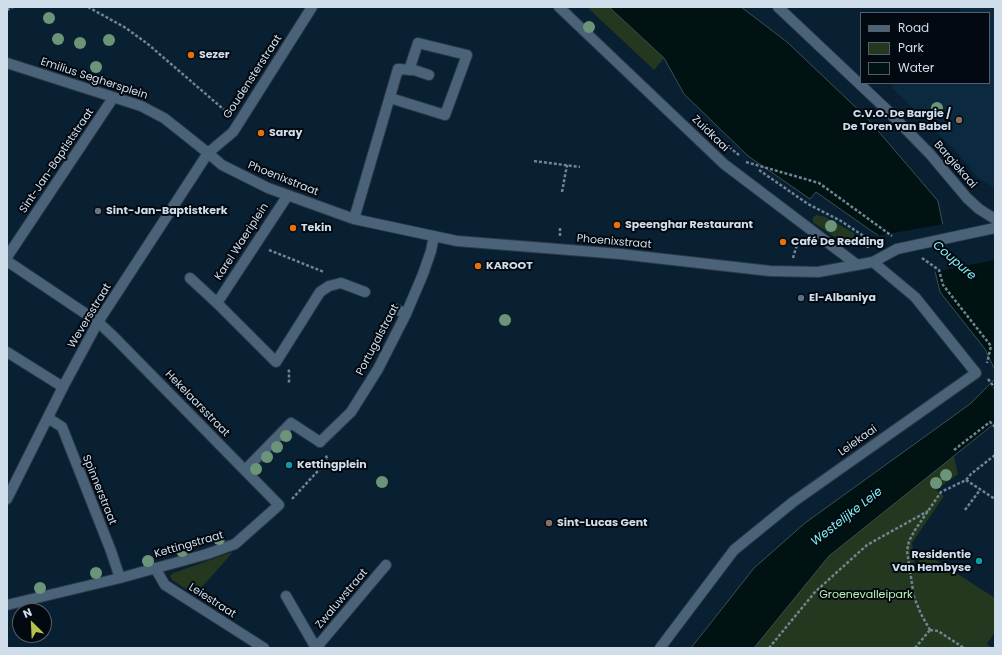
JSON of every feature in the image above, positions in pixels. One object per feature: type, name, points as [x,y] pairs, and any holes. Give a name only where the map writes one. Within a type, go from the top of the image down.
[{"type":"street","name":"Goudensterstraat","points":[[208,154],[233,132],[312,7]]},
{"type":"street","name":"Zuidkaai","points":[[559,7],[724,164],[856,264]]},
{"type":"street","name":"Bargiekaai","points":[[778,7],[885,108],[930,154],[967,198],[979,209],[995,219]]},
{"type":"street","points":[[390,98],[445,115],[467,55],[418,43],[409,70]]},
{"type":"street","name":"Emilius Seghersplein","points":[[7,63],[141,106],[164,118],[208,154]]},
{"type":"street","points":[[354,219],[398,69],[409,70],[429,76]]},
{"type":"street","name":"Sint-Jan-Baptiststraat","points":[[7,257],[113,98]]},
{"type":"street","name":"Phoenixstraat","points":[[208,154],[222,165],[268,188],[354,219],[457,241],[620,254],[770,271],[818,272],[873,262]]},
{"type":"street","name":"Weversstraat","points":[[7,499],[63,387],[98,322],[208,154]]},
{"type":"street","name":"Karel Waeriplein","points":[[217,303],[288,195]]},
{"type":"street","points":[[873,262],[897,249],[995,228]]},
{"type":"street","name":"Portugalstraat","points":[[320,442],[351,412],[378,369],[401,312],[423,274],[434,236]]},
{"type":"street","points":[[7,261],[98,322]]},
{"type":"street","name":"Leiekaai","points":[[660,648],[734,550],[793,502],[976,373],[915,297],[873,262]]},
{"type":"street","points":[[190,278],[276,362],[320,292],[329,286],[341,283],[366,292]]},
{"type":"street","name":"Hekelaarsstraat","points":[[98,322],[279,505]]},
{"type":"street","points":[[7,352],[63,387]]},
{"type":"street","name":"Spinnerstraat","points":[[48,418],[62,427],[111,551],[120,578]]},
{"type":"street","points":[[245,470],[291,423],[320,442]]},
{"type":"street","name":"Kettingstraat","points":[[7,605],[120,578],[207,554],[235,544],[279,505]]},
{"type":"street","name":"Zwaluwstraat","points":[[286,596],[316,648],[386,565]]},
{"type":"street","name":"Leiestraat","points":[[155,568],[165,585],[264,648]]},
{"type":"path","points":[[7,10],[13,7]]},
{"type":"path","points":[[88,7],[126,28],[149,45],[206,96],[239,122]]},
{"type":"path","points":[[534,161],[580,167]]},
{"type":"path","points":[[746,162],[808,204],[841,221],[865,237],[873,262]]},
{"type":"path","points":[[562,192],[567,165]]},
{"type":"path","points":[[790,271],[800,236],[808,227]]},
{"type":"path","points":[[256,244],[327,273],[341,283]]},
{"type":"path","points":[[987,378],[995,388]]},
{"type":"path","points":[[954,450],[990,422],[995,427]]},
{"type":"path","points":[[279,505],[292,499],[328,460],[320,442]]},
{"type":"path","points":[[930,630],[914,597],[907,551],[909,541],[941,492],[966,480],[971,474],[995,455]]},
{"type":"path","points":[[966,480],[995,499]]},
{"type":"path","points":[[965,510],[980,490]]},
{"type":"path","points":[[769,648],[815,592],[867,545],[928,511]]},
{"type":"path","points":[[915,648],[930,630]]},
{"type":"path","points":[[930,630],[938,631],[964,648]]},
{"type":"shaded area","name":"C.V.O. De Bargie / De Toren van Babel","points":[[959,7],[995,7],[995,188],[978,178],[957,152],[891,87],[895,84],[990,84],[990,12],[960,12]]},
{"type":"green space","points":[[587,7],[609,7],[664,58],[654,70]]},
{"type":"green space","points":[[817,215],[825,217],[854,233],[855,238],[839,240],[813,222],[813,217]]},
{"type":"green space","name":"Groenevalleipark","points":[[954,456],[958,474],[936,490],[944,496],[912,543],[915,566],[925,553],[995,598],[995,632],[987,644],[993,648],[754,648],[829,556]]},
{"type":"green space","points":[[233,552],[195,595],[172,580],[170,576],[173,573]]},
{"type":"water","name":"Coupure","points":[[609,7],[741,7],[787,42],[867,118],[938,201],[943,226],[995,260],[995,370],[985,349],[940,292],[935,271],[873,232],[816,192],[810,199],[748,156],[684,94],[664,58]]},
{"type":"water","name":"Westelijke Leie","points":[[995,379],[995,423],[829,556],[754,648],[691,648],[754,568],[805,523],[970,404]]},
{"type":"pier","points":[[945,224],[995,257],[995,260],[934,272],[875,236]]},
{"type":"place","name":"Sezer","points":[[191,55]]},
{"type":"place","name":"C.V.O. De Bargie / De Toren van Babel","points":[[959,120]]},
{"type":"place","name":"Saray","points":[[261,133]]},
{"type":"place","name":"Sint-Jan-Baptistkerk","points":[[98,211]]},
{"type":"place","name":"Speenghar Restaurant","points":[[617,225]]},
{"type":"place","name":"Tekin","points":[[293,228]]},
{"type":"place","name":"Café De Redding","points":[[783,242]]},
{"type":"place","name":"KAROOT","points":[[478,266]]},
{"type":"place","name":"El-Albaniya","points":[[801,298]]},
{"type":"place","name":"Kettingplein","points":[[289,465]]},
{"type":"place","name":"Sint-Lucas Gent","points":[[549,523]]},
{"type":"place","name":"Residentie Van Hembyse","points":[[979,561]]}]
